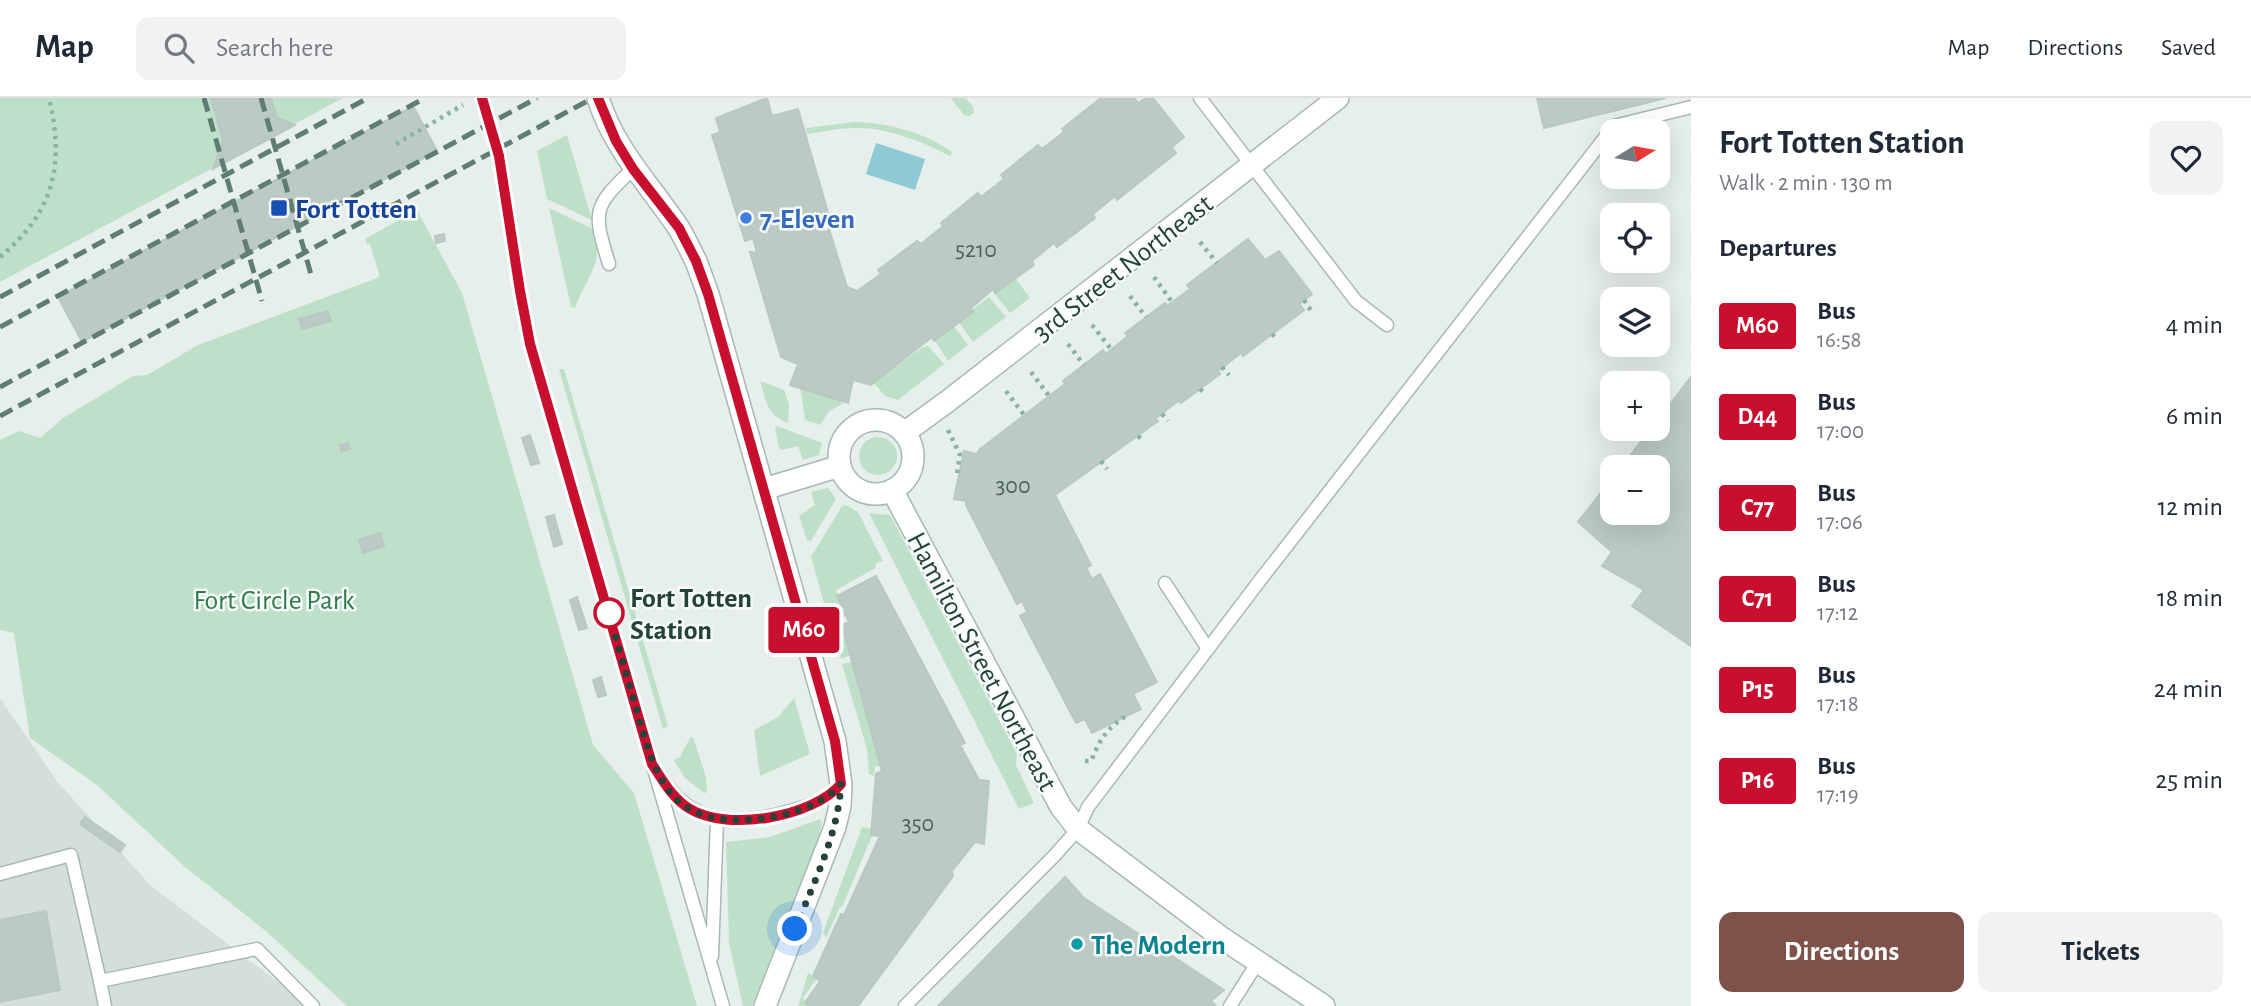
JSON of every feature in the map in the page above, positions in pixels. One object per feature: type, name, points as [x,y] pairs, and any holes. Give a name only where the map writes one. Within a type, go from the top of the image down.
[{"type":"street","points":[[598,98],[616,141],[633,169],[679,228],[696,261],[764,488],[835,741],[841,784],[835,827],[765,1006]]},
{"type":"street","name":"3rd Street Northeast","points":[[904,433],[1338,98]]},
{"type":"street","points":[[871,420],[883,421],[904,433],[910,442],[912,464],[901,484],[892,490],[871,494],[860,490],[844,476],[839,453],[842,442],[859,424],[871,420]]},
{"type":"street","points":[[764,488],[840,466]]},
{"type":"street","name":"Hamilton Street Northeast","points":[[892,490],[1054,794],[1078,829],[1153,888],[1324,1006]]},
{"type":"lane","points":[[482,98],[499,156],[530,344],[723,1006]]},
{"type":"lane","points":[[1200,98],[1356,301],[1387,325]]},
{"type":"lane","points":[[905,1006],[1078,829],[1088,807],[1208,649],[1614,126],[1691,107]]},
{"type":"lane","points":[[609,264],[598,228],[599,207],[633,169]]},
{"type":"lane","points":[[1165,583],[1208,649]]},
{"type":"lane","points":[[652,764],[681,803],[701,815],[717,820],[778,815],[819,802],[834,793],[841,784]]},
{"type":"lane","points":[[712,968],[717,820]]},
{"type":"lane","points":[[0,874],[71,855],[100,981],[102,1005]]},
{"type":"lane","points":[[100,981],[257,949],[313,1006]]},
{"type":"lane","points":[[1230,1006],[1258,962]]},
{"type":"path","points":[[0,257],[28,230],[40,213],[52,184],[57,155],[56,135],[48,98]]},
{"type":"path","points":[[396,144],[467,103]]},
{"type":"path","points":[[1200,242],[1217,263]]},
{"type":"path","points":[[1154,277],[1172,302]]},
{"type":"path","points":[[1130,296],[1146,317]]},
{"type":"path","points":[[1304,300],[1312,312]]},
{"type":"path","points":[[1092,325],[1111,349]]},
{"type":"path","points":[[1272,334],[1277,339]]},
{"type":"path","points":[[1068,344],[1084,365]]},
{"type":"path","points":[[1222,367],[1229,375]]},
{"type":"path","points":[[1031,372],[1049,396]]},
{"type":"path","points":[[1200,389],[1205,394]]},
{"type":"path","points":[[1006,391],[1024,415]]},
{"type":"path","points":[[1162,414],[1168,421]]},
{"type":"path","points":[[947,430],[960,455],[957,473]]},
{"type":"path","points":[[1138,436],[1143,441]]},
{"type":"path","points":[[1101,461],[1107,468]]},
{"type":"path","points":[[1085,761],[1091,761],[1109,727],[1129,714]]},
{"type":"shaded area","points":[[0,698],[56,780],[150,885],[306,1006],[0,1006]]},
{"type":"green space","points":[[0,98],[343,98],[0,282]]},
{"type":"green space","points":[[951,98],[966,98],[974,113],[964,115]]},
{"type":"green space","points":[[855,122],[906,130],[930,139],[952,152],[950,156],[928,145],[881,130],[856,128],[807,134],[806,128]]},
{"type":"green space","points":[[567,135],[592,220],[547,199],[537,151]]},
{"type":"green space","points":[[549,208],[595,230],[596,262],[575,308],[571,307]]},
{"type":"green space","name":"Fort Circle Park","points":[[417,210],[462,293],[593,745],[634,793],[697,1006],[347,1006],[267,932],[184,866],[97,785],[30,738],[14,633],[0,630],[0,440],[19,431],[40,438],[63,418],[133,376],[147,375],[198,345],[380,277],[370,244],[367,244],[365,239]]},
{"type":"green space","points":[[1015,278],[1030,298],[1010,313],[994,293]]},
{"type":"green space","points":[[989,297],[1006,317],[973,342],[958,321]]},
{"type":"green space","points":[[954,326],[968,345],[948,361],[935,341]]},
{"type":"green space","points":[[928,346],[944,364],[898,400],[885,396],[874,383]]},
{"type":"green space","points":[[559,369],[564,369],[668,726],[663,729]]},
{"type":"green space","points":[[760,381],[784,390],[789,404],[788,423],[771,412]]},
{"type":"green space","points":[[800,386],[844,398],[840,401],[843,404],[829,411],[820,425],[805,420]]},
{"type":"green space","points":[[777,426],[822,443],[819,455],[803,460],[798,446],[782,450],[779,448],[775,428]]},
{"type":"green space","points":[[878,437],[892,442],[897,456],[892,470],[878,475],[864,470],[859,456],[864,442]]},
{"type":"green space","points":[[828,488],[836,499],[811,541],[807,540],[799,516],[815,505],[811,492]]},
{"type":"green space","points":[[846,505],[858,512],[883,561],[875,564],[876,568],[836,590],[847,615],[841,619],[851,655],[841,659],[832,628],[832,616],[827,614],[811,557],[842,506]]},
{"type":"green space","points":[[869,513],[890,515],[1017,754],[1016,765],[1034,803],[1019,809]]},
{"type":"green space","points":[[853,662],[882,767],[875,766],[874,776],[869,774],[867,749],[842,664]]},
{"type":"green space","points":[[794,698],[810,754],[760,776],[754,730],[778,717]]},
{"type":"green space","points":[[693,737],[706,777],[707,792],[704,793],[684,777],[674,760],[680,757]]},
{"type":"green space","points":[[820,819],[822,824],[814,851],[752,1006],[743,1006],[729,943],[726,842],[770,837]]},
{"type":"green space","points":[[862,827],[875,829],[826,938],[823,933]]},
{"type":"green space","points":[[808,973],[817,978],[803,998],[809,1006],[798,1006]]},
{"type":"water","points":[[876,143],[925,159],[915,190],[866,174]]},
{"type":"building","points":[[211,98],[271,98],[277,118],[295,125],[213,169],[223,141]]},
{"type":"building","points":[[767,98],[772,116],[798,109],[829,216],[820,218],[825,234],[829,229],[847,287],[857,291],[881,274],[878,270],[917,241],[921,244],[943,226],[941,223],[978,193],[981,197],[1004,179],[1001,175],[1038,145],[1042,149],[1064,132],[1062,129],[1101,98],[1134,98],[1138,103],[1146,98],[1153,98],[1184,137],[1172,147],[1176,153],[1117,200],[1115,196],[1093,214],[1095,218],[1057,247],[1054,243],[1032,261],[1034,265],[995,293],[993,289],[971,308],[973,312],[934,341],[932,337],[871,385],[853,380],[848,403],[790,385],[798,364],[781,357],[750,252],[757,253],[753,238],[745,241],[712,135],[720,132],[716,118]]},
{"type":"building","points":[[1537,98],[1666,98],[1544,128]]},
{"type":"building","points":[[413,106],[437,151],[82,342],[58,297]]},
{"type":"building","points":[[444,234],[445,241],[436,243],[435,236]]},
{"type":"building","points":[[1248,239],[1265,260],[1279,251],[1312,294],[1299,304],[1304,310],[1243,356],[1241,353],[1218,371],[1220,374],[1181,403],[1178,401],[1155,419],[1158,421],[1055,495],[1091,565],[1086,568],[1092,579],[1100,574],[1157,682],[1133,694],[1141,709],[1092,733],[1085,719],[1076,723],[1020,616],[1027,612],[1022,601],[1017,604],[966,501],[954,499],[964,451],[977,454],[1065,384],[1063,381],[1103,350],[1106,354],[1128,336],[1125,333],[1165,303],[1167,306],[1190,289],[1187,285]]},
{"type":"building","points":[[328,311],[331,321],[302,329],[299,319]]},
{"type":"building","points":[[1691,377],[1691,646],[1632,606],[1644,590],[1602,566],[1612,552],[1578,522],[1600,494],[1600,525],[1670,525],[1670,455],[1630,455],[1642,441],[1670,441],[1670,404]]},
{"type":"building","points":[[530,435],[539,463],[531,465],[522,438]]},
{"type":"building","points":[[348,443],[350,449],[342,452],[340,445]]},
{"type":"building","points":[[554,515],[562,544],[554,547],[546,517]]},
{"type":"building","points":[[380,533],[384,546],[363,553],[359,540]]},
{"type":"building","points":[[876,576],[965,743],[960,745],[979,780],[989,781],[984,844],[975,842],[952,871],[953,876],[858,1006],[809,1006],[805,1003],[820,981],[813,976],[880,836],[871,835],[876,774],[882,771],[842,625],[849,622],[837,596]]},
{"type":"building","points":[[577,597],[587,628],[579,630],[570,600]]},
{"type":"building","points":[[601,677],[606,695],[598,697],[593,680]]},
{"type":"building","points":[[85,817],[125,845],[120,852],[80,824]]},
{"type":"building","name":"The Modern","points":[[1065,877],[1084,898],[1224,990],[1211,1001],[1216,1006],[938,1006]]},
{"type":"building","points":[[46,911],[60,990],[0,1002],[0,920]]},
{"type":"railway","points":[[204,98],[262,301]]},
{"type":"railway","points":[[261,98],[312,278]]},
{"type":"railway","points":[[0,297],[368,98]]},
{"type":"railway","points":[[0,327],[425,98]]},
{"type":"railway","points":[[0,387],[537,98]]},
{"type":"railway","points":[[0,416],[593,98]]},
{"type":"bus line","name":"M60","points":[[482,98],[499,156],[530,344],[652,764],[672,794],[701,815],[727,821],[767,818],[819,802],[834,793],[841,784],[835,741],[708,294],[696,261],[679,228],[633,169],[616,141],[598,98]]},
{"type":"place","name":"Fort Totten","points":[[279,208]]},
{"type":"place","name":"7-Eleven","points":[[746,218]]},
{"type":"place","name":"Fort Totten Station","points":[[609,613]]},
{"type":"place","name":"The Modern","points":[[1077,944]]},
{"type":"route","points":[[609,613],[605,601],[652,764],[681,803],[701,815],[717,820],[767,818],[826,799],[841,784],[835,827],[795,929]]}]
